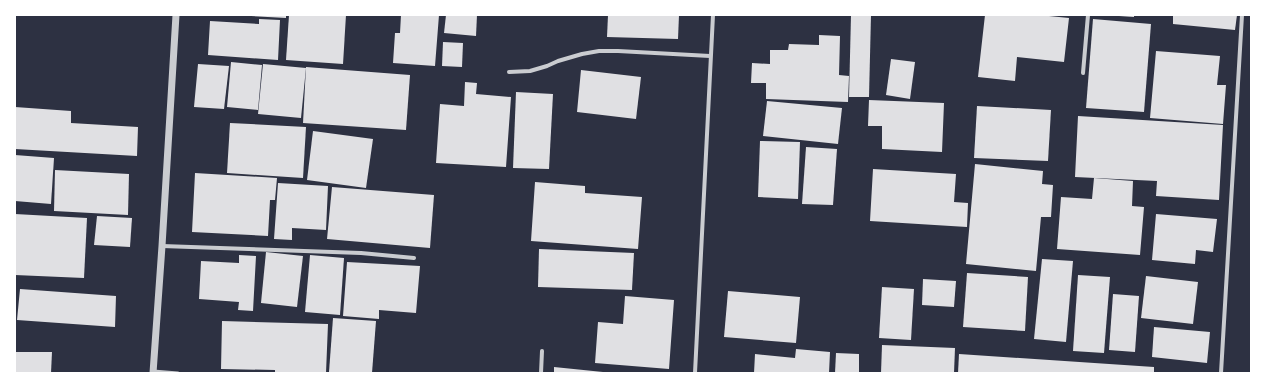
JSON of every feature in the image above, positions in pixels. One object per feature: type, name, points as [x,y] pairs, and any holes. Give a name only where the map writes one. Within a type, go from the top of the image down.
[{"type":"street","points":[[153,372],[176,15]]},
{"type":"street","points":[[695,373],[713,15]]},
{"type":"street","points":[[1083,73],[1088,15]]},
{"type":"street","points":[[1221,373],[1242,15]]},
{"type":"street","points":[[509,72],[530,71],[582,54],[599,51],[710,56]]},
{"type":"street","points":[[162,246],[361,253],[414,258]]},
{"type":"street","points":[[541,373],[542,351]]},
{"type":"lane","points":[[153,372],[178,373]]},
{"type":"building","points":[[286,15],[286,18],[251,16]]},
{"type":"building","points":[[289,15],[346,15],[343,64],[286,60]]},
{"type":"building","points":[[401,15],[439,15],[435,66],[393,63],[395,33],[400,33]]},
{"type":"building","points":[[446,15],[477,15],[476,36],[444,33]]},
{"type":"building","points":[[608,15],[679,15],[678,39],[607,37]]},
{"type":"building","points":[[851,15],[871,15],[869,97],[849,97]]},
{"type":"building","points":[[985,15],[1039,15],[1069,18],[1064,62],[1017,57],[1015,81],[978,77]]},
{"type":"building","points":[[1134,15],[1134,17],[1119,16]]},
{"type":"building","points":[[1173,15],[1237,15],[1235,30],[1173,24]]},
{"type":"building","points":[[259,19],[280,20],[278,60],[208,55],[210,21],[259,24]]},
{"type":"building","points":[[1093,19],[1151,24],[1144,112],[1086,108]]},
{"type":"building","points":[[819,35],[840,36],[839,75],[849,76],[848,102],[766,99],[766,83],[751,83],[752,63],[770,64],[770,50],[788,50],[789,44],[819,45]]},
{"type":"building","points":[[443,42],[463,43],[462,67],[442,66]]},
{"type":"building","points":[[1156,51],[1220,56],[1217,85],[1226,85],[1223,124],[1150,118]]},
{"type":"building","points":[[891,59],[915,62],[910,99],[886,95]]},
{"type":"building","points":[[231,62],[262,65],[258,110],[227,107]]},
{"type":"building","points":[[198,64],[229,66],[224,109],[194,107]]},
{"type":"building","points":[[263,64],[306,68],[301,118],[258,114]]},
{"type":"building","points":[[306,67],[410,75],[406,130],[303,123]]},
{"type":"building","points":[[581,70],[641,77],[636,119],[577,112]]},
{"type":"building","points":[[465,82],[477,83],[476,94],[511,97],[506,167],[436,163],[440,104],[464,106]]},
{"type":"building","points":[[516,92],[553,94],[549,169],[513,168]]},
{"type":"building","points":[[869,100],[944,103],[942,152],[882,149],[882,126],[868,126]]},
{"type":"building","points":[[767,101],[842,108],[838,144],[763,136]]},
{"type":"building","points":[[977,106],[1051,110],[1048,161],[974,158]]},
{"type":"building","points":[[15,107],[71,111],[71,123],[138,127],[137,156],[15,149]]},
{"type":"building","points":[[1078,116],[1223,125],[1219,200],[1156,196],[1157,181],[1075,177]]},
{"type":"building","points":[[230,123],[306,127],[303,178],[227,173]]},
{"type":"building","points":[[313,131],[373,139],[366,188],[307,180]]},
{"type":"building","points":[[760,141],[800,142],[798,199],[758,197]]},
{"type":"building","points":[[806,147],[837,149],[833,205],[802,204]]},
{"type":"building","points":[[15,155],[54,158],[51,204],[15,201]]},
{"type":"building","points":[[975,164],[1043,171],[1042,184],[1053,185],[1051,217],[1041,217],[1036,271],[966,264]]},
{"type":"building","points":[[873,169],[956,174],[954,202],[968,203],[967,227],[870,221]]},
{"type":"building","points":[[55,170],[129,174],[128,215],[54,211]]},
{"type":"building","points":[[195,173],[277,178],[275,200],[270,200],[268,236],[192,232]]},
{"type":"building","points":[[1094,178],[1133,181],[1132,206],[1144,207],[1140,255],[1057,249],[1061,197],[1092,199]]},
{"type":"building","points":[[535,182],[585,186],[585,193],[642,197],[638,249],[531,241]]},
{"type":"building","points":[[278,183],[328,186],[326,230],[292,228],[292,240],[274,239]]},
{"type":"building","points":[[332,187],[434,195],[430,248],[327,239]]},
{"type":"building","points":[[15,214],[87,218],[84,278],[15,275]]},
{"type":"building","points":[[1156,214],[1217,219],[1213,252],[1196,250],[1195,264],[1152,260]]},
{"type":"building","points":[[97,216],[132,218],[130,247],[94,245]]},
{"type":"building","points":[[539,249],[634,253],[632,290],[538,287]]},
{"type":"building","points":[[266,252],[303,256],[297,307],[261,303]]},
{"type":"building","points":[[239,255],[256,256],[253,311],[238,310],[239,302],[199,299],[201,261],[239,263]]},
{"type":"building","points":[[310,255],[344,258],[340,315],[305,312]]},
{"type":"building","points":[[1042,259],[1073,261],[1066,342],[1034,339]]},
{"type":"building","points":[[347,262],[420,266],[416,313],[379,310],[379,319],[343,316]]},
{"type":"building","points":[[967,273],[1028,277],[1025,331],[963,327]]},
{"type":"building","points":[[1078,275],[1110,277],[1104,353],[1073,351]]},
{"type":"building","points":[[1146,276],[1198,282],[1193,324],[1141,318]]},
{"type":"building","points":[[923,279],[956,281],[954,307],[922,305]]},
{"type":"building","points":[[882,287],[914,289],[911,340],[879,338]]},
{"type":"building","points":[[20,289],[116,296],[115,327],[17,320]]},
{"type":"building","points":[[728,291],[800,297],[796,343],[724,337]]},
{"type":"building","points":[[1113,294],[1139,296],[1135,352],[1109,350]]},
{"type":"building","points":[[625,296],[674,300],[669,369],[595,363],[598,322],[623,324]]},
{"type":"building","points":[[333,318],[376,321],[372,373],[329,372]]},
{"type":"building","points":[[222,321],[328,324],[326,373],[275,373],[275,370],[221,369]]},
{"type":"building","points":[[1154,327],[1210,332],[1207,363],[1152,357]]},
{"type":"building","points":[[882,345],[955,348],[954,373],[881,373]]},
{"type":"building","points":[[796,349],[830,352],[829,373],[754,373],[755,354],[795,358]]},
{"type":"building","points":[[15,352],[52,352],[51,373],[15,373]]},
{"type":"building","points":[[836,353],[859,354],[859,373],[835,373]]},
{"type":"building","points":[[959,354],[1154,367],[1154,373],[958,373]]},
{"type":"building","points":[[554,367],[603,372],[554,373]]}]
